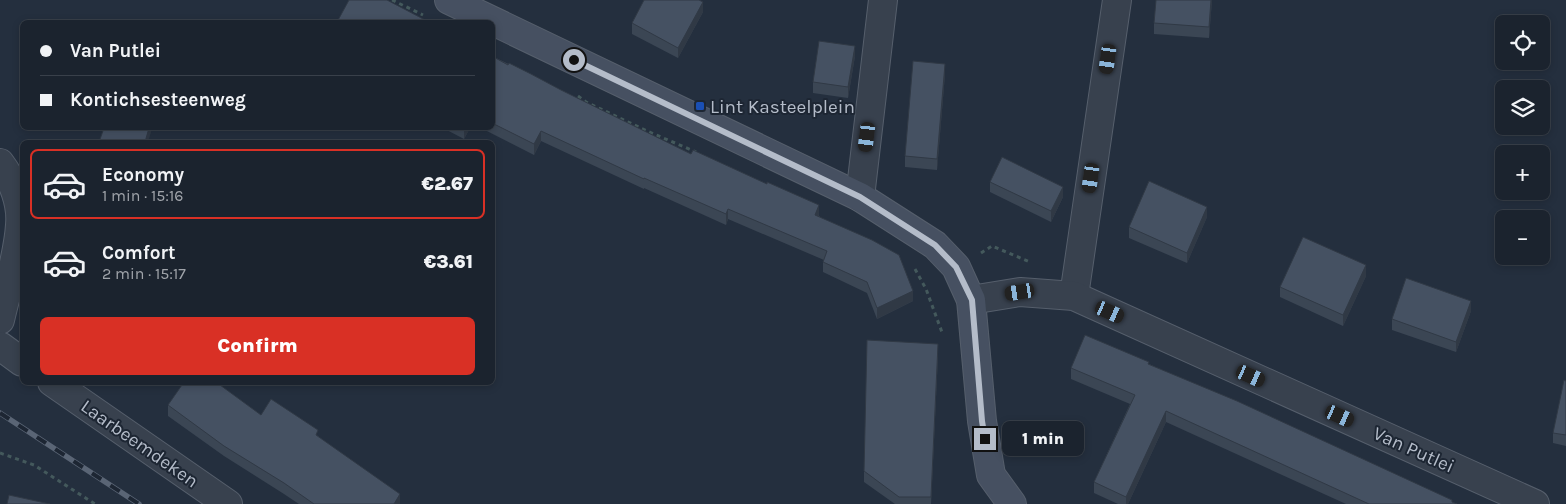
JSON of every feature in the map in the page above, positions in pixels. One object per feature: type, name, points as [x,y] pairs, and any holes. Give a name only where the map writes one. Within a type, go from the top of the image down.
[{"type":"street","points":[[860,197],[883,0]]},
{"type":"street","points":[[1074,296],[1117,0]]},
{"type":"street","points":[[440,9],[465,20]]},
{"type":"street","points":[[495,34],[860,197],[935,245],[956,267],[972,300],[982,421],[991,475],[1012,504]]},
{"type":"street","points":[[0,163],[7,172],[17,194],[20,223],[0,320]]},
{"type":"street","name":"Van Putlei","points":[[972,300],[1020,292],[1074,296],[1535,504]]},
{"type":"street","points":[[0,346],[20,361]]},
{"type":"street","name":"Laarbeemdeken","points":[[56,385],[228,504]]},
{"type":"path","points":[[392,0],[440,9]]},
{"type":"path","points":[[0,453],[34,465],[95,504]]},
{"type":"building","points":[[349,0],[387,0],[425,20],[338,20]]},
{"type":"building","points":[[644,0],[699,0],[703,2],[678,48],[632,23]]},
{"type":"building","points":[[1156,0],[1211,0],[1209,27],[1154,23]]},
{"type":"building","points":[[819,41],[855,46],[848,87],[813,82]]},
{"type":"building","points":[[495,58],[691,154],[693,150],[767,184],[767,182],[819,205],[815,215],[872,240],[899,255],[913,291],[877,308],[867,282],[823,262],[827,251],[728,209],[726,214],[644,179],[541,131],[534,144],[495,124]]},
{"type":"building","points":[[913,61],[945,64],[937,159],[905,156]]},
{"type":"building","points":[[103,130],[148,130],[146,140],[100,140]]},
{"type":"building","points":[[1002,157],[1063,187],[1051,211],[990,182]]},
{"type":"building","points":[[1149,181],[1207,207],[1187,253],[1129,227]]},
{"type":"building","points":[[1303,237],[1366,265],[1343,315],[1280,287]]},
{"type":"building","points":[[1406,278],[1471,301],[1456,342],[1392,319]]},
{"type":"building","points":[[1085,335],[1149,362],[1148,364],[1237,401],[1452,500],[1452,502],[1457,504],[1369,504],[1166,411],[1126,497],[1094,482],[1135,395],[1071,368]]},
{"type":"building","points":[[867,340],[938,344],[931,497],[899,497],[864,471]]},
{"type":"building","points":[[1564,380],[1566,381],[1566,435],[1553,433]]},
{"type":"building","points":[[182,385],[220,385],[261,415],[271,399],[318,430],[316,435],[400,494],[394,504],[314,504],[224,446],[168,405]]},
{"type":"building","points":[[9,495],[50,504],[7,504]]},
{"type":"railway","points":[[0,413],[139,504]]},
{"type":"place","name":"Lint Kasteelplein","points":[[700,106]]},
{"type":"route","points":[[574,60],[860,197],[935,245],[956,267],[972,300],[985,439]]}]
